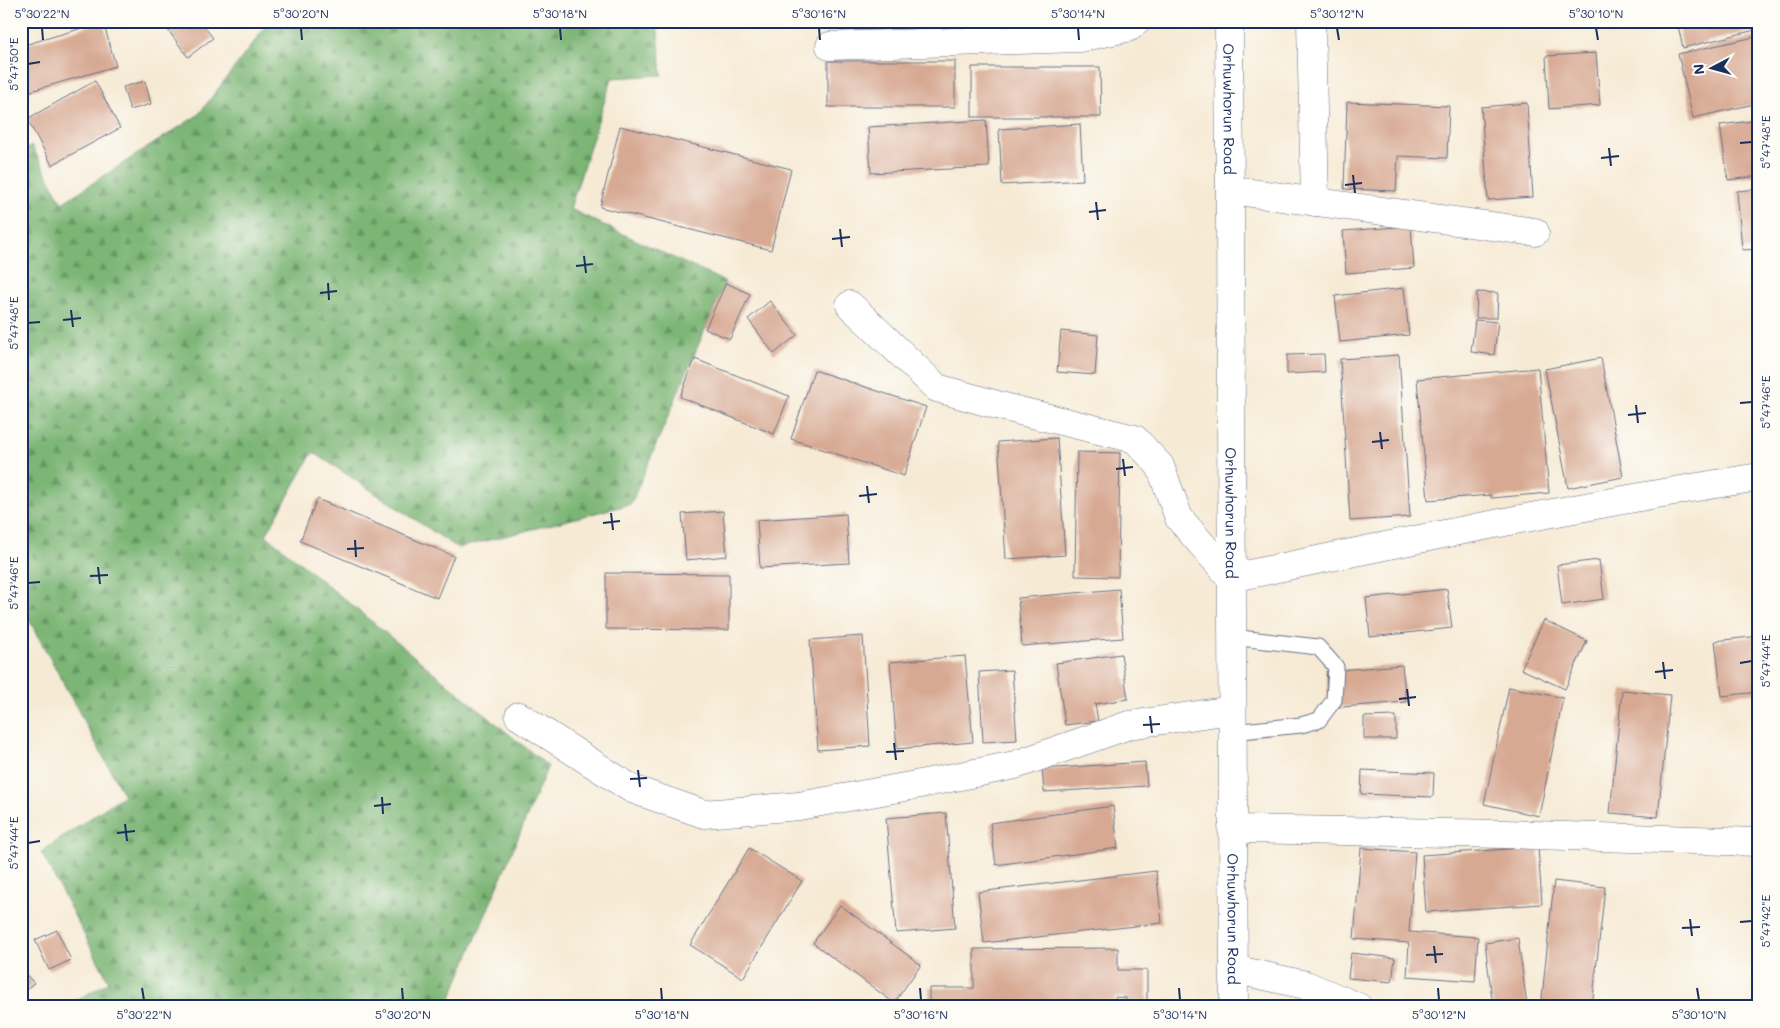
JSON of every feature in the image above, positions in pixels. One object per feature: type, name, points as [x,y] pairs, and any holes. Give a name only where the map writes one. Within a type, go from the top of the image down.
[{"type":"street","points":[[830,46],[1080,38],[1130,27],[1136,21]]},
{"type":"street","name":"Orhuwhorun Road","points":[[1230,21],[1234,1007]]},
{"type":"street","points":[[1311,21],[1315,202]]},
{"type":"street","points":[[1230,190],[1535,232]]},
{"type":"street","points":[[850,304],[937,388],[1008,408],[1135,439],[1160,466],[1179,518],[1231,578],[1482,526],[1682,489],[1759,477]]},
{"type":"street","points":[[519,716],[632,789],[704,814],[799,806],[1015,765],[1129,725],[1232,721]]},
{"type":"street","points":[[1232,829],[1759,842]]},
{"type":"street","points":[[1233,969],[1306,985],[1358,1007]]},
{"type":"lane","points":[[1231,636],[1318,647],[1336,667],[1334,700],[1319,720],[1301,725],[1232,721]]},
{"type":"green space","points":[[270,21],[657,21],[662,75],[612,78],[570,209],[725,282],[631,504],[458,548],[313,452],[266,535],[548,766],[447,1007],[64,1007],[109,982],[41,852],[124,795],[21,605],[21,152],[32,146],[62,203],[198,115]]},
{"type":"building","points":[[180,21],[200,21],[213,38],[188,57],[168,30]]},
{"type":"building","points":[[842,21],[963,21],[963,29],[842,35]]},
{"type":"building","points":[[992,21],[1095,21],[1095,28],[992,30]]},
{"type":"building","points":[[1362,21],[1394,21],[1394,25],[1362,23]]},
{"type":"building","points":[[1677,21],[1759,21],[1759,29],[1683,48]]},
{"type":"building","points":[[103,22],[116,66],[21,94],[21,46]]},
{"type":"building","points":[[1759,36],[1759,103],[1693,118],[1678,54]]},
{"type":"building","points":[[1596,53],[1600,105],[1549,109],[1546,56]]},
{"type":"building","points":[[828,61],[955,61],[955,107],[828,107]]},
{"type":"building","points":[[972,67],[1100,67],[1101,117],[972,117]]},
{"type":"building","points":[[95,81],[120,128],[52,165],[27,119]]},
{"type":"building","points":[[145,81],[151,104],[130,110],[123,87]]},
{"type":"building","points":[[1347,102],[1449,106],[1447,158],[1398,156],[1396,191],[1344,189]]},
{"type":"building","points":[[1527,103],[1533,197],[1488,200],[1481,107]]},
{"type":"building","points":[[986,120],[989,167],[871,173],[868,127]]},
{"type":"building","points":[[1759,120],[1759,176],[1728,180],[1720,125]]},
{"type":"building","points":[[1080,124],[1083,180],[1002,185],[999,129]]},
{"type":"building","points":[[620,126],[791,169],[771,250],[600,207]]},
{"type":"building","points":[[1759,189],[1759,249],[1742,250],[1737,191]]},
{"type":"building","points":[[1411,226],[1414,268],[1346,273],[1343,231]]},
{"type":"building","points":[[726,283],[750,294],[730,339],[705,329]]},
{"type":"building","points":[[1404,288],[1409,335],[1340,342],[1335,296]]},
{"type":"building","points":[[1477,292],[1498,293],[1497,318],[1476,318]]},
{"type":"building","points":[[770,301],[797,335],[774,354],[748,319]]},
{"type":"building","points":[[1475,320],[1498,322],[1494,355],[1471,352]]},
{"type":"building","points":[[1061,331],[1098,335],[1095,375],[1057,372]]},
{"type":"building","points":[[1324,354],[1325,372],[1287,374],[1287,355]]},
{"type":"building","points":[[1399,355],[1410,517],[1350,521],[1340,359]]},
{"type":"building","points":[[1601,358],[1623,477],[1568,488],[1545,369]]},
{"type":"building","points":[[695,359],[789,396],[774,434],[680,397]]},
{"type":"building","points":[[1538,368],[1549,493],[1491,498],[1491,495],[1428,500],[1417,379]]},
{"type":"building","points":[[814,370],[926,407],[904,476],[791,439]]},
{"type":"building","points":[[1057,438],[1065,555],[1006,559],[998,442]]},
{"type":"building","points":[[1077,452],[1120,453],[1118,577],[1075,576]]},
{"type":"building","points":[[317,499],[454,556],[437,598],[300,541]]},
{"type":"building","points":[[723,511],[727,556],[686,560],[682,514]]},
{"type":"building","points":[[846,514],[849,563],[760,568],[757,520]]},
{"type":"building","points":[[1599,560],[1604,599],[1562,605],[1557,565]]},
{"type":"building","points":[[606,573],[729,574],[729,630],[606,629]]},
{"type":"building","points":[[1119,589],[1123,638],[1022,646],[1018,598]]},
{"type":"building","points":[[1447,589],[1452,628],[1370,637],[1366,598]]},
{"type":"building","points":[[1544,620],[1587,641],[1565,689],[1521,669]]},
{"type":"building","points":[[863,636],[870,746],[818,750],[810,640]]},
{"type":"building","points":[[1759,636],[1759,692],[1722,696],[1715,641]]},
{"type":"building","points":[[1121,654],[1128,699],[1095,704],[1098,721],[1065,725],[1056,663]]},
{"type":"building","points":[[965,656],[973,742],[897,749],[890,662]]},
{"type":"building","points":[[1402,665],[1406,702],[1329,708],[1326,671]]},
{"type":"building","points":[[1012,670],[1017,740],[983,742],[979,672]]},
{"type":"building","points":[[1509,687],[1563,698],[1539,816],[1484,804]]},
{"type":"building","points":[[1622,690],[1670,695],[1658,817],[1610,813]]},
{"type":"building","points":[[1396,716],[1396,739],[1364,739],[1364,717]]},
{"type":"building","points":[[1145,762],[1147,786],[1044,792],[1042,769]]},
{"type":"building","points":[[1362,770],[1434,773],[1433,797],[1361,794]]},
{"type":"building","points":[[1113,806],[1118,848],[996,865],[990,823]]},
{"type":"building","points":[[946,813],[955,928],[896,933],[886,818]]},
{"type":"building","points":[[1538,847],[1542,904],[1426,912],[1422,855]]},
{"type":"building","points":[[749,848],[802,881],[743,978],[690,945]]},
{"type":"building","points":[[1361,848],[1415,852],[1409,932],[1478,937],[1475,981],[1407,976],[1409,943],[1354,939]]},
{"type":"building","points":[[1156,871],[1162,923],[984,943],[978,892]]},
{"type":"building","points":[[1554,881],[1605,887],[1592,1007],[1541,1007]]},
{"type":"building","points":[[840,905],[921,965],[894,1003],[813,943]]},
{"type":"building","points":[[57,930],[71,960],[49,970],[35,940]]},
{"type":"building","points":[[1518,938],[1527,1006],[1493,1007],[1485,943]]},
{"type":"building","points":[[1118,948],[1118,970],[1147,970],[1147,1007],[1126,1007],[1126,998],[1115,997],[1115,1007],[929,1007],[929,988],[974,988],[974,949]]},
{"type":"building","points":[[1351,953],[1395,958],[1392,982],[1348,978]]},
{"type":"building","points":[[21,969],[34,983],[21,994]]}]
